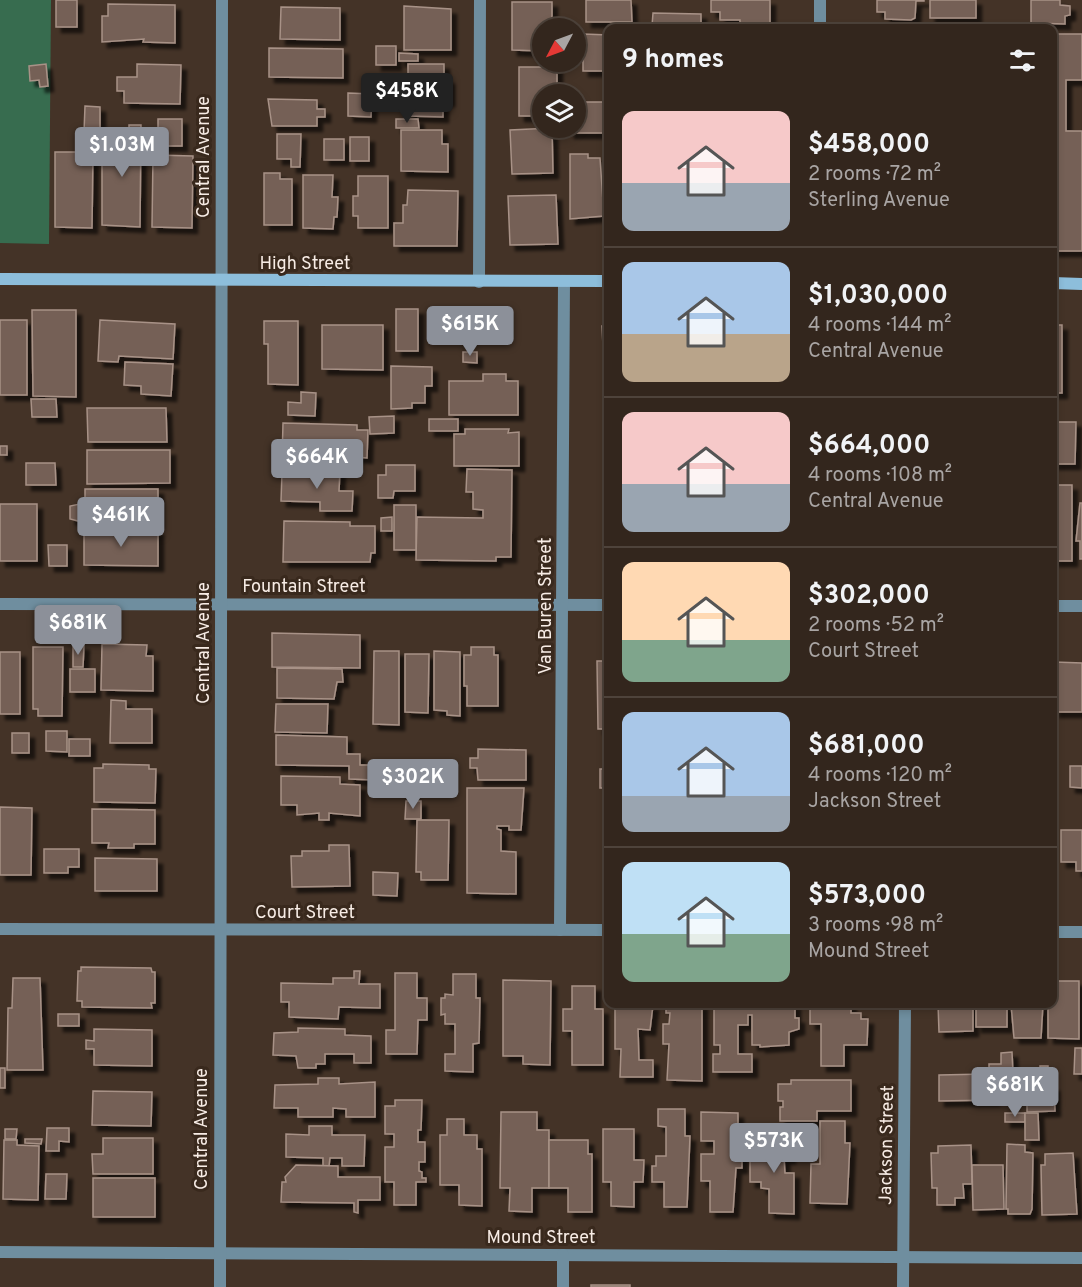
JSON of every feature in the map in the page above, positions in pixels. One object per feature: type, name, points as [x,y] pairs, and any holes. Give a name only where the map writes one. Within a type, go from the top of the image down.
[{"type":"main road","name":"High Street","points":[[0,279],[604,281]]},
{"type":"main road","points":[[1057,283],[1082,284]]},
{"type":"street","name":"Central Avenue","points":[[220,1287],[222,0]]},
{"type":"street","points":[[479,282],[480,0]]},
{"type":"street","points":[[820,0],[820,24]]},
{"type":"street","name":"Van Buren Street","points":[[560,930],[564,605],[564,282]]},
{"type":"street","name":"Fountain Street","points":[[0,604],[604,605]]},
{"type":"street","points":[[1057,606],[1082,606]]},
{"type":"street","name":"Court Street","points":[[0,929],[604,930]]},
{"type":"street","points":[[1057,932],[1082,932]]},
{"type":"street","name":"Jackson Street","points":[[903,1287],[905,1008]]},
{"type":"street","name":"Mound Street","points":[[0,1252],[1082,1258]]},
{"type":"street","points":[[563,1255],[563,1287]]},
{"type":"green space","points":[[0,0],[51,0],[49,244],[0,243]]},
{"type":"building","points":[[56,0],[77,0],[77,27],[56,27]]},
{"type":"building","points":[[586,0],[631,0],[632,22],[586,22]]},
{"type":"building","points":[[711,0],[770,0],[770,24],[740,24],[740,20],[720,20],[720,12],[711,12]]},
{"type":"building","points":[[877,0],[924,1],[916,1],[915,18],[911,20],[885,19],[885,12],[877,12]]},
{"type":"building","points":[[930,0],[976,0],[976,18],[930,18]]},
{"type":"building","points":[[1031,0],[1060,0],[1060,5],[1070,6],[1070,15],[1065,16],[1065,24],[1031,23]]},
{"type":"building","points":[[512,2],[552,2],[552,18],[532,18],[532,51],[512,50]]},
{"type":"building","points":[[108,4],[175,5],[175,43],[143,42],[144,39],[102,42],[102,16],[108,16]]},
{"type":"building","points":[[404,6],[451,9],[451,50],[404,50]]},
{"type":"building","points":[[281,7],[340,8],[340,40],[280,39]]},
{"type":"building","points":[[653,13],[701,14],[701,24],[652,24]]},
{"type":"building","points":[[586,34],[604,35],[604,71],[586,71]]},
{"type":"building","points":[[1057,34],[1082,34],[1082,80],[1066,80],[1066,131],[1082,131],[1082,251],[1057,251]]},
{"type":"building","points":[[376,46],[396,46],[396,65],[376,65]]},
{"type":"building","points":[[269,48],[343,49],[343,78],[269,77]]},
{"type":"building","points":[[399,53],[418,54],[418,61],[399,61]]},
{"type":"building","points":[[46,64],[48,86],[40,87],[39,80],[30,81],[29,66]]},
{"type":"building","points":[[137,64],[181,65],[180,104],[124,103],[124,91],[117,91],[117,77],[137,77]]},
{"type":"building","points":[[408,64],[444,64],[444,78],[449,79],[449,101],[443,101],[443,117],[408,116]]},
{"type":"building","points":[[519,67],[532,67],[532,72],[557,72],[557,84],[532,84],[532,116],[519,116]]},
{"type":"building","points":[[348,93],[372,94],[371,117],[348,116]]},
{"type":"building","points":[[268,99],[317,100],[317,109],[325,109],[325,117],[317,117],[317,126],[272,126]]},
{"type":"building","points":[[586,102],[604,102],[604,133],[586,133]]},
{"type":"building","points":[[85,106],[100,107],[100,132],[84,132]]},
{"type":"building","points":[[158,119],[182,119],[182,146],[158,146]]},
{"type":"building","points":[[396,119],[418,119],[419,128],[396,128]]},
{"type":"building","points":[[129,125],[141,125],[140,227],[102,225],[102,149],[110,149],[110,129],[129,129]]},
{"type":"building","points":[[532,129],[532,138],[552,138],[553,173],[512,174],[510,130]]},
{"type":"building","points":[[401,130],[442,130],[442,144],[448,144],[448,172],[401,171]]},
{"type":"building","points":[[277,134],[301,134],[300,167],[291,167],[291,159],[277,159]]},
{"type":"building","points":[[350,137],[369,137],[369,161],[350,161]]},
{"type":"building","points":[[324,139],[344,139],[344,160],[324,160]]},
{"type":"building","points":[[55,152],[93,152],[92,228],[55,227]]},
{"type":"building","points":[[570,154],[588,154],[588,158],[600,158],[604,216],[570,219]]},
{"type":"building","points":[[153,155],[193,156],[192,228],[152,227]]},
{"type":"building","points":[[264,173],[280,173],[280,179],[292,179],[292,225],[264,225]]},
{"type":"building","points":[[303,175],[333,175],[332,197],[338,197],[337,217],[334,217],[333,229],[303,228]]},
{"type":"building","points":[[358,176],[388,176],[388,228],[358,228],[358,216],[353,216],[353,196],[358,196]]},
{"type":"building","points":[[408,190],[458,191],[457,246],[394,246],[394,223],[403,223],[403,205],[407,205]]},
{"type":"building","points":[[556,195],[558,244],[510,245],[508,196]]},
{"type":"building","points":[[396,309],[418,309],[418,351],[396,351]]},
{"type":"building","points":[[32,310],[76,310],[76,397],[33,396]]},
{"type":"building","points":[[0,320],[27,320],[27,395],[0,395]]},
{"type":"building","points":[[100,320],[175,324],[173,359],[119,356],[118,362],[98,361]]},
{"type":"building","points":[[264,321],[298,321],[298,385],[268,384],[268,344],[264,344]]},
{"type":"building","points":[[322,325],[383,325],[383,370],[322,369]]},
{"type":"building","points":[[1057,325],[1062,325],[1062,393],[1057,393]]},
{"type":"building","points":[[602,326],[604,326],[604,366]]},
{"type":"building","points":[[463,352],[477,352],[477,363],[463,362]]},
{"type":"building","points":[[125,362],[173,364],[171,396],[141,394],[141,386],[124,385]]},
{"type":"building","points":[[391,366],[432,367],[432,386],[425,386],[425,403],[412,403],[412,408],[391,409]]},
{"type":"building","points":[[483,374],[506,374],[506,381],[518,381],[518,415],[449,415],[449,381],[483,381]]},
{"type":"building","points":[[301,392],[316,393],[315,416],[288,415],[288,402],[301,403]]},
{"type":"building","points":[[31,399],[56,399],[57,417],[32,417]]},
{"type":"building","points":[[87,408],[166,408],[167,442],[88,442]]},
{"type":"building","points":[[394,416],[394,433],[370,434],[369,417]]},
{"type":"building","points":[[429,419],[458,419],[458,431],[429,431]]},
{"type":"building","points":[[1057,422],[1076,422],[1075,464],[1057,464]]},
{"type":"building","points":[[283,423],[357,425],[357,430],[368,430],[367,458],[356,457],[356,462],[282,460]]},
{"type":"building","points":[[465,429],[509,429],[508,433],[519,432],[519,466],[454,466],[454,434],[465,434]]},
{"type":"building","points":[[0,446],[7,446],[7,455],[0,455]]},
{"type":"building","points":[[87,450],[170,450],[170,483],[87,484]]},
{"type":"building","points":[[26,463],[55,463],[56,485],[26,485]]},
{"type":"building","points":[[386,465],[415,465],[415,491],[394,491],[393,498],[378,498],[378,475],[386,475]]},
{"type":"building","points":[[323,469],[340,470],[339,491],[353,491],[352,511],[320,511],[320,502],[281,501],[282,472],[322,473]]},
{"type":"building","points":[[467,469],[512,470],[511,557],[496,557],[496,561],[416,560],[417,517],[483,518],[483,510],[473,509],[473,492],[466,492]]},
{"type":"building","points":[[1057,485],[1072,485],[1072,561],[1057,561]]},
{"type":"building","points":[[85,489],[158,489],[158,523],[86,523],[70,519],[70,506],[85,503]]},
{"type":"building","points":[[1080,503],[1082,503],[1082,559],[1080,559],[1080,541],[1076,541]]},
{"type":"building","points":[[0,504],[37,504],[37,561],[0,561]]},
{"type":"building","points":[[394,505],[416,505],[416,550],[394,550]]},
{"type":"building","points":[[392,517],[392,531],[381,531],[381,518]]},
{"type":"building","points":[[284,521],[350,522],[350,526],[375,526],[375,553],[371,553],[370,562],[283,562]]},
{"type":"building","points":[[84,530],[158,530],[158,566],[84,565]]},
{"type":"building","points":[[48,545],[67,545],[67,566],[49,566]]},
{"type":"building","points":[[272,633],[360,635],[360,668],[272,667]]},
{"type":"building","points":[[102,644],[147,645],[146,656],[153,656],[153,691],[101,690]]},
{"type":"building","points":[[73,645],[84,645],[83,667],[73,667]]},
{"type":"building","points":[[33,647],[63,647],[62,716],[38,716],[38,709],[33,709]]},
{"type":"building","points":[[471,647],[494,647],[494,655],[498,655],[498,706],[467,706],[467,686],[464,686],[464,655],[471,655]]},
{"type":"building","points":[[374,651],[399,651],[399,725],[373,724]]},
{"type":"building","points":[[434,651],[460,652],[460,716],[447,715],[447,711],[434,710]]},
{"type":"building","points":[[0,652],[20,652],[20,714],[0,714]]},
{"type":"building","points":[[405,654],[429,654],[428,713],[405,712]]},
{"type":"building","points":[[597,661],[604,661],[604,729],[598,729]]},
{"type":"building","points":[[1057,662],[1082,663],[1082,712],[1057,712]]},
{"type":"building","points":[[277,668],[342,669],[343,682],[337,682],[334,699],[277,698]]},
{"type":"building","points":[[70,669],[95,669],[95,692],[70,692]]},
{"type":"building","points":[[111,700],[126,701],[126,709],[152,709],[152,743],[110,743]]},
{"type":"building","points":[[276,704],[328,704],[327,733],[275,732]]},
{"type":"building","points":[[46,731],[67,731],[67,752],[46,751]]},
{"type":"building","points":[[12,733],[29,733],[29,753],[12,753]]},
{"type":"building","points":[[276,735],[347,737],[347,754],[360,754],[360,765],[374,765],[374,780],[349,779],[349,766],[276,765]]},
{"type":"building","points":[[69,739],[90,739],[90,756],[69,756]]},
{"type":"building","points":[[478,749],[526,750],[526,780],[478,780],[477,768],[470,768],[470,758],[478,758]]},
{"type":"building","points":[[103,764],[149,765],[149,769],[156,769],[155,803],[94,802],[94,768],[103,768]]},
{"type":"building","points":[[1070,766],[1082,766],[1082,788],[1070,787]]},
{"type":"building","points":[[401,767],[402,780],[382,781],[381,768]]},
{"type":"building","points":[[600,769],[604,769],[604,788],[600,788]]},
{"type":"building","points":[[281,776],[340,777],[340,784],[360,785],[360,816],[329,813],[329,820],[319,820],[319,813],[297,815],[297,805],[281,805]]},
{"type":"building","points":[[467,788],[524,788],[521,830],[509,830],[509,826],[497,826],[497,829],[501,830],[501,851],[516,852],[516,894],[467,893]]},
{"type":"building","points":[[406,801],[421,801],[421,819],[405,819]]},
{"type":"building","points":[[0,807],[32,808],[31,875],[0,875]]},
{"type":"building","points":[[92,809],[155,810],[155,844],[134,844],[134,848],[108,848],[109,843],[92,843]]},
{"type":"building","points":[[417,820],[449,820],[448,880],[421,880],[421,872],[416,872]]},
{"type":"building","points":[[1061,830],[1082,830],[1082,871],[1076,871],[1076,862],[1061,862]]},
{"type":"building","points":[[329,845],[349,845],[350,886],[292,887],[291,856],[302,856],[302,851],[329,851]]},
{"type":"building","points":[[44,849],[79,849],[79,867],[68,867],[68,873],[44,873]]},
{"type":"building","points":[[95,858],[157,859],[157,891],[95,891]]},
{"type":"building","points":[[373,872],[398,873],[397,896],[373,895]]},
{"type":"building","points":[[81,967],[151,968],[152,972],[155,972],[155,1003],[151,1003],[152,1008],[82,1007],[82,1001],[77,1001],[78,971],[81,971]]},
{"type":"building","points":[[354,971],[360,971],[359,984],[380,984],[380,1008],[339,1007],[338,1019],[289,1017],[289,1002],[281,1002],[281,983],[333,984],[333,978],[354,978]]},
{"type":"building","points":[[395,973],[417,973],[417,998],[427,998],[427,1020],[418,1020],[417,1054],[386,1054],[386,1030],[395,1030]]},
{"type":"building","points":[[453,974],[476,974],[476,998],[480,998],[479,1043],[473,1044],[473,1072],[445,1071],[445,1054],[455,1054],[455,1024],[445,1024],[445,1014],[441,1015],[441,998],[445,998],[445,994],[453,995]]},
{"type":"building","points":[[13,978],[40,978],[43,1070],[7,1070],[8,1008],[12,1008]]},
{"type":"building","points":[[503,980],[551,981],[550,1065],[523,1064],[523,1056],[503,1056]]},
{"type":"building","points":[[1057,981],[1079,981],[1079,1039],[1048,1038],[1048,1008],[1057,1008]]},
{"type":"building","points":[[572,986],[595,986],[595,1009],[603,1009],[603,1065],[572,1065],[572,1031],[563,1031],[563,1009],[572,1009]]},
{"type":"building","points":[[615,1008],[653,1008],[650,1030],[638,1029],[639,1060],[653,1060],[653,1077],[620,1077],[621,1049],[615,1049]]},
{"type":"building","points":[[666,1008],[702,1008],[702,1081],[667,1080],[669,1044],[663,1044],[663,1024],[669,1024],[670,1013],[666,1013]]},
{"type":"building","points":[[714,1008],[795,1008],[795,1018],[799,1018],[799,1029],[789,1032],[789,1045],[760,1047],[760,1045],[752,1045],[752,1015],[748,1015],[748,1025],[738,1025],[738,1054],[752,1054],[752,1072],[713,1072],[713,1054],[720,1054],[720,1045],[714,1045]]},
{"type":"building","points":[[810,1008],[851,1008],[851,1013],[861,1013],[861,1019],[868,1019],[867,1045],[844,1045],[844,1066],[821,1066],[821,1024],[810,1024]]},
{"type":"building","points":[[938,1008],[973,1008],[973,1031],[939,1032]]},
{"type":"building","points":[[976,1008],[1007,1008],[1007,1027],[976,1027]]},
{"type":"building","points":[[1011,1008],[1043,1008],[1041,1038],[1014,1038]]},
{"type":"building","points":[[58,1014],[79,1014],[79,1026],[58,1026]]},
{"type":"building","points":[[298,1028],[345,1029],[345,1035],[371,1036],[371,1063],[354,1063],[354,1054],[325,1054],[325,1064],[316,1064],[316,1068],[298,1068],[296,1056],[273,1055],[274,1033],[298,1032]]},
{"type":"building","points":[[94,1029],[152,1030],[152,1066],[94,1065],[94,1049],[86,1049],[86,1040],[94,1041]]},
{"type":"building","points":[[1075,1048],[1082,1048],[1082,1074],[1074,1074]]},
{"type":"building","points":[[1012,1052],[1013,1074],[989,1074],[989,1064],[1001,1064],[1001,1053]]},
{"type":"building","points":[[1040,1066],[1048,1066],[1048,1075],[1040,1075]]},
{"type":"building","points":[[0,1068],[5,1068],[5,1088],[0,1088]]},
{"type":"building","points":[[986,1074],[986,1080],[994,1080],[994,1100],[939,1101],[939,1075]]},
{"type":"building","points":[[318,1078],[339,1078],[339,1084],[375,1082],[375,1117],[346,1117],[346,1109],[333,1108],[333,1117],[298,1117],[298,1108],[274,1108],[275,1085],[318,1084]]},
{"type":"building","points":[[791,1080],[851,1080],[851,1111],[817,1111],[817,1121],[780,1121],[780,1107],[783,1107],[783,1101],[778,1101],[778,1084],[791,1084]]},
{"type":"building","points":[[1054,1086],[1055,1111],[1027,1112],[1027,1087]]},
{"type":"building","points":[[93,1091],[152,1092],[151,1126],[92,1125]]},
{"type":"building","points":[[395,1100],[422,1100],[421,1130],[418,1130],[418,1142],[425,1142],[425,1162],[419,1162],[419,1171],[422,1172],[422,1178],[426,1178],[426,1182],[416,1182],[416,1205],[394,1205],[394,1182],[385,1182],[385,1147],[394,1147],[394,1134],[385,1134],[385,1106],[395,1106]]},
{"type":"building","points":[[658,1109],[685,1109],[685,1136],[690,1136],[687,1207],[664,1207],[664,1182],[652,1182],[652,1166],[656,1166],[656,1156],[666,1156],[666,1127],[658,1126]]},
{"type":"building","points":[[501,1112],[537,1112],[537,1130],[549,1130],[549,1188],[532,1188],[532,1212],[509,1211],[510,1188],[500,1188]]},
{"type":"building","points":[[701,1112],[738,1113],[738,1135],[734,1135],[734,1148],[742,1148],[742,1168],[736,1168],[733,1212],[710,1212],[710,1181],[701,1181],[701,1154],[714,1154],[714,1141],[701,1141]]},
{"type":"building","points":[[1005,1113],[1025,1113],[1025,1122],[1005,1122]]},
{"type":"building","points":[[1025,1113],[1038,1113],[1039,1140],[1025,1140]]},
{"type":"building","points":[[447,1119],[464,1119],[464,1135],[477,1135],[477,1149],[482,1149],[482,1206],[459,1205],[459,1185],[440,1185],[440,1135],[447,1135]]},
{"type":"building","points":[[820,1121],[845,1121],[845,1143],[850,1143],[847,1204],[810,1203],[811,1164],[820,1164]]},
{"type":"building","points":[[309,1126],[332,1126],[332,1135],[365,1135],[364,1166],[342,1166],[342,1158],[330,1158],[329,1166],[323,1166],[323,1158],[286,1157],[286,1134],[309,1135]]},
{"type":"building","points":[[47,1128],[69,1128],[69,1142],[59,1141],[59,1151],[46,1151]]},
{"type":"building","points":[[5,1129],[17,1129],[16,1139],[5,1139]]},
{"type":"building","points":[[603,1129],[634,1129],[634,1160],[644,1160],[643,1182],[634,1182],[634,1207],[611,1206],[611,1182],[603,1182]]},
{"type":"building","points":[[103,1138],[153,1138],[153,1174],[93,1174],[92,1154],[103,1154]]},
{"type":"building","points":[[25,1139],[42,1139],[41,1144],[25,1143]]},
{"type":"building","points":[[4,1140],[17,1140],[17,1145],[39,1146],[38,1200],[3,1199]]},
{"type":"building","points":[[549,1140],[588,1140],[588,1154],[592,1154],[592,1212],[568,1212],[568,1188],[549,1188]]},
{"type":"building","points":[[764,1141],[790,1141],[790,1158],[784,1158],[785,1173],[794,1173],[794,1214],[769,1213],[769,1189],[761,1188],[761,1182],[750,1182],[750,1144],[764,1144]]},
{"type":"building","points":[[1007,1144],[1025,1145],[1025,1152],[1033,1153],[1030,1214],[1008,1214],[1008,1209],[1006,1209]]},
{"type":"building","points":[[971,1145],[972,1184],[963,1184],[964,1198],[955,1198],[955,1205],[937,1205],[937,1188],[932,1188],[931,1153],[938,1153],[938,1146]]},
{"type":"building","points":[[1073,1153],[1077,1214],[1042,1215],[1041,1165],[1045,1165],[1045,1154]]},
{"type":"building","points":[[296,1165],[338,1166],[338,1177],[380,1177],[380,1200],[358,1200],[358,1213],[354,1212],[354,1203],[281,1202],[282,1182],[286,1182],[285,1177]]},
{"type":"building","points":[[972,1165],[1003,1165],[1004,1209],[973,1210]]},
{"type":"building","points":[[46,1174],[67,1174],[66,1199],[45,1199]]},
{"type":"building","points":[[93,1178],[155,1178],[155,1217],[93,1217]]},
{"type":"building","points":[[591,1285],[630,1285],[630,1287],[591,1287]]}]
